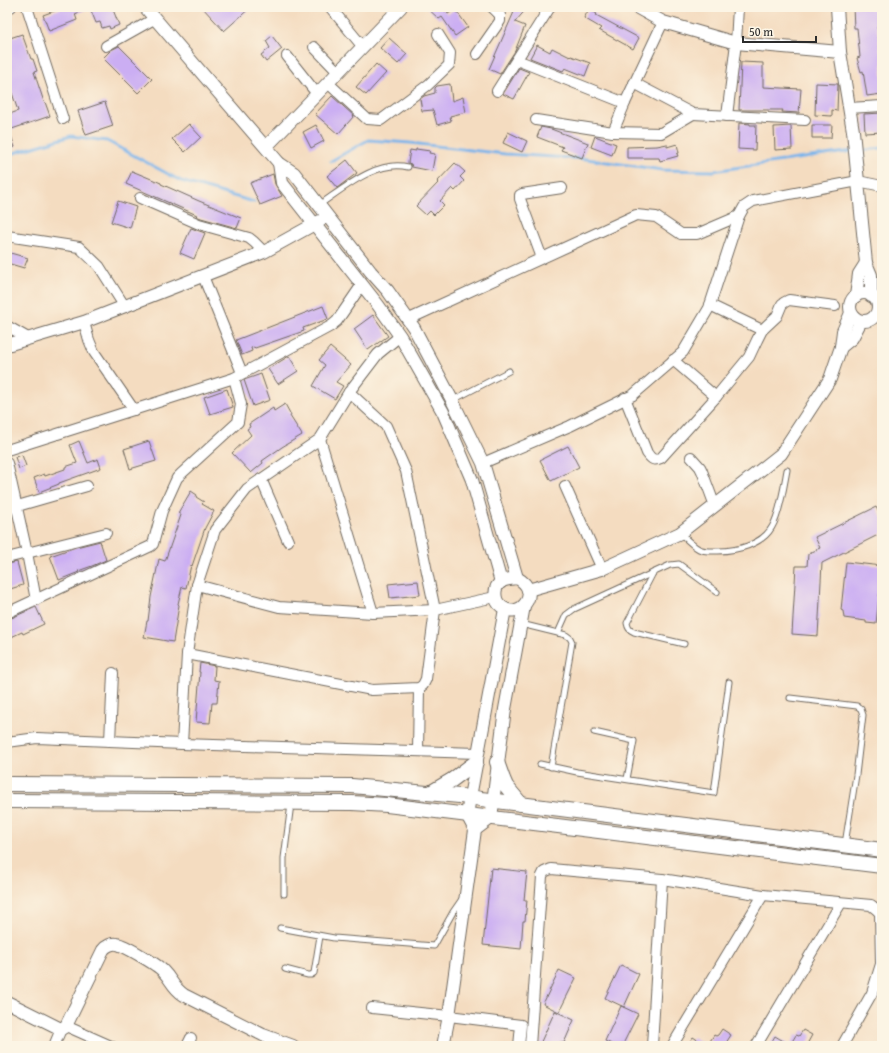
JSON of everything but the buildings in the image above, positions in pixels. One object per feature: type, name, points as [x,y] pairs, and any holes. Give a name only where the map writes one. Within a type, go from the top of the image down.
[{"type":"main road","points":[[430,793],[452,780],[477,757]]},
{"type":"main road","points":[[497,762],[506,786],[521,804]]},
{"type":"main road","points":[[7,784],[352,786],[470,797],[882,850]]},
{"type":"main road","points":[[276,785],[276,803]]},
{"type":"main road","points":[[387,805],[390,789]]},
{"type":"main road","points":[[7,801],[352,803],[387,805],[882,866]]},
{"type":"street","points":[[7,8],[11,7]]},
{"type":"street","points":[[27,7],[63,119]]},
{"type":"street","points":[[145,7],[280,163],[294,173],[388,292],[414,328],[483,463],[517,578],[526,585],[529,596],[524,606],[520,623],[505,709],[491,818],[475,830]]},
{"type":"street","points":[[330,7],[363,47]]},
{"type":"street","points":[[266,147],[401,7]]},
{"type":"street","points":[[477,54],[500,21],[500,16],[492,7]]},
{"type":"street","points":[[498,91],[550,7]]},
{"type":"street","points":[[636,7],[663,22],[736,43],[840,52]]},
{"type":"street","points":[[727,116],[736,43],[738,7]]},
{"type":"street","points":[[837,7],[840,52],[853,131],[866,262],[872,275],[871,296]]},
{"type":"street","points":[[106,46],[154,19]]},
{"type":"street","points":[[613,132],[663,22]]},
{"type":"street","points":[[328,83],[366,119],[381,120],[428,85],[449,65],[450,54],[438,34]]},
{"type":"street","points":[[314,47],[338,72]]},
{"type":"street","points":[[287,56],[317,94]]},
{"type":"street","points":[[517,60],[625,103]]},
{"type":"street","points":[[634,83],[693,114],[805,120]]},
{"type":"street","points":[[849,108],[882,106]]},
{"type":"street","points":[[536,120],[613,132],[661,133],[693,114]]},
{"type":"street","points":[[280,163],[282,183],[361,286],[378,305],[400,336],[442,412],[472,480],[501,582]]},
{"type":"street","points":[[483,463],[570,426],[633,395],[683,352],[710,305],[739,216],[744,207],[753,201],[858,181],[882,186]]},
{"type":"street","points":[[542,258],[520,199],[520,195],[562,188]]},
{"type":"street","points":[[140,198],[199,224],[249,238],[264,252]]},
{"type":"street","points":[[407,320],[636,215],[656,217],[681,234],[697,234],[739,216]]},
{"type":"street","points":[[7,345],[84,322],[264,252],[328,216]]},
{"type":"street","points":[[7,236],[79,246],[99,266],[125,307]]},
{"type":"street","points":[[856,296],[859,274],[866,262]]},
{"type":"street","points":[[7,613],[149,548],[153,544],[162,511],[177,478],[238,422],[241,399],[238,375],[203,276]]},
{"type":"street","points":[[7,450],[238,375],[331,326],[337,321],[361,286]]},
{"type":"street","points":[[841,347],[875,315],[876,302],[871,296],[860,294],[856,296],[850,303],[851,313],[855,318],[875,315]]},
{"type":"street","points":[[625,398],[647,453],[651,459],[655,461],[662,458],[749,357],[762,330],[777,316],[782,304],[789,300],[835,306]]},
{"type":"street","points":[[710,305],[762,330]]},
{"type":"street","points":[[528,590],[602,569],[680,533],[781,454],[830,378],[841,347],[843,331],[851,313]]},
{"type":"street","points":[[84,322],[94,352],[134,410]]},
{"type":"street","points":[[7,326],[28,338]]},
{"type":"street","points":[[182,744],[187,654],[197,585],[215,530],[247,489],[320,439],[349,392],[378,354],[400,336]]},
{"type":"street","points":[[673,360],[716,397]]},
{"type":"street","points":[[187,654],[372,690],[419,688],[423,685],[426,679],[435,610],[406,471],[386,426],[349,392]]},
{"type":"street","points":[[320,439],[373,613]]},
{"type":"street","points":[[691,457],[700,467],[715,506]]},
{"type":"street","points":[[7,463],[12,508],[27,553],[36,600]]},
{"type":"street","points":[[261,479],[288,541]]},
{"type":"street","points":[[12,508],[87,486]]},
{"type":"street","points":[[565,486],[602,569]]},
{"type":"street","points":[[7,558],[106,533]]},
{"type":"street","points":[[517,578],[501,582],[498,586],[495,597],[500,606],[510,611],[520,609],[524,606]]},
{"type":"street","points":[[197,585],[279,607],[373,613],[435,610],[495,597]]},
{"type":"street","points":[[443,1046],[449,1016],[475,830],[467,816],[504,609]]},
{"type":"street","points":[[110,741],[113,673]]},
{"type":"street","points":[[418,751],[419,688]]},
{"type":"street","points":[[7,742],[37,738],[418,751],[477,757]]},
{"type":"street","points":[[530,1046],[542,876],[544,872],[551,869],[662,879],[763,895],[870,905],[880,913],[881,964],[872,993],[842,1046]]},
{"type":"street","points":[[652,1046],[662,879]]},
{"type":"street","points":[[672,1046],[763,895]]},
{"type":"street","points":[[756,1046],[841,903]]},
{"type":"street","points":[[54,1046],[103,950],[106,946],[112,944],[117,944],[131,950],[160,968],[165,972],[178,991],[184,995],[263,1035],[293,1046]]},
{"type":"street","points":[[7,1002],[64,1028],[111,1046]]},
{"type":"street","points":[[372,1008],[521,1025],[519,1046]]},
{"type":"lane","points":[[319,205],[360,177],[372,171],[400,165],[408,167]]},
{"type":"lane","points":[[452,400],[509,371]]},
{"type":"lane","points":[[680,533],[699,549],[710,551],[729,551],[747,547],[762,539],[772,529],[777,518],[787,470]]},
{"type":"lane","points":[[558,633],[566,615],[574,609],[670,565],[679,564],[717,592]]},
{"type":"lane","points":[[653,573],[627,623],[628,627],[634,632],[684,644]]},
{"type":"lane","points":[[520,623],[558,633],[570,638],[572,642],[551,766]]},
{"type":"lane","points":[[540,764],[577,772],[714,794],[729,682]]},
{"type":"lane","points":[[790,698],[856,706],[860,709],[862,715],[856,775],[844,845]]},
{"type":"lane","points":[[594,732],[634,741],[627,780]]},
{"type":"lane","points":[[284,894],[284,858],[291,803]]},
{"type":"lane","points":[[280,928],[334,938],[434,946],[453,912],[466,894]]},
{"type":"lane","points":[[285,969],[312,975],[314,973],[320,936]]},
{"type":"waterway","points":[[7,155],[71,136],[107,141],[181,181],[254,202]]},
{"type":"waterway","points":[[331,161],[368,140],[410,143],[505,154],[587,159],[662,170],[713,171],[853,151]]},
{"type":"waterway","points":[[858,151],[882,148]]}]
